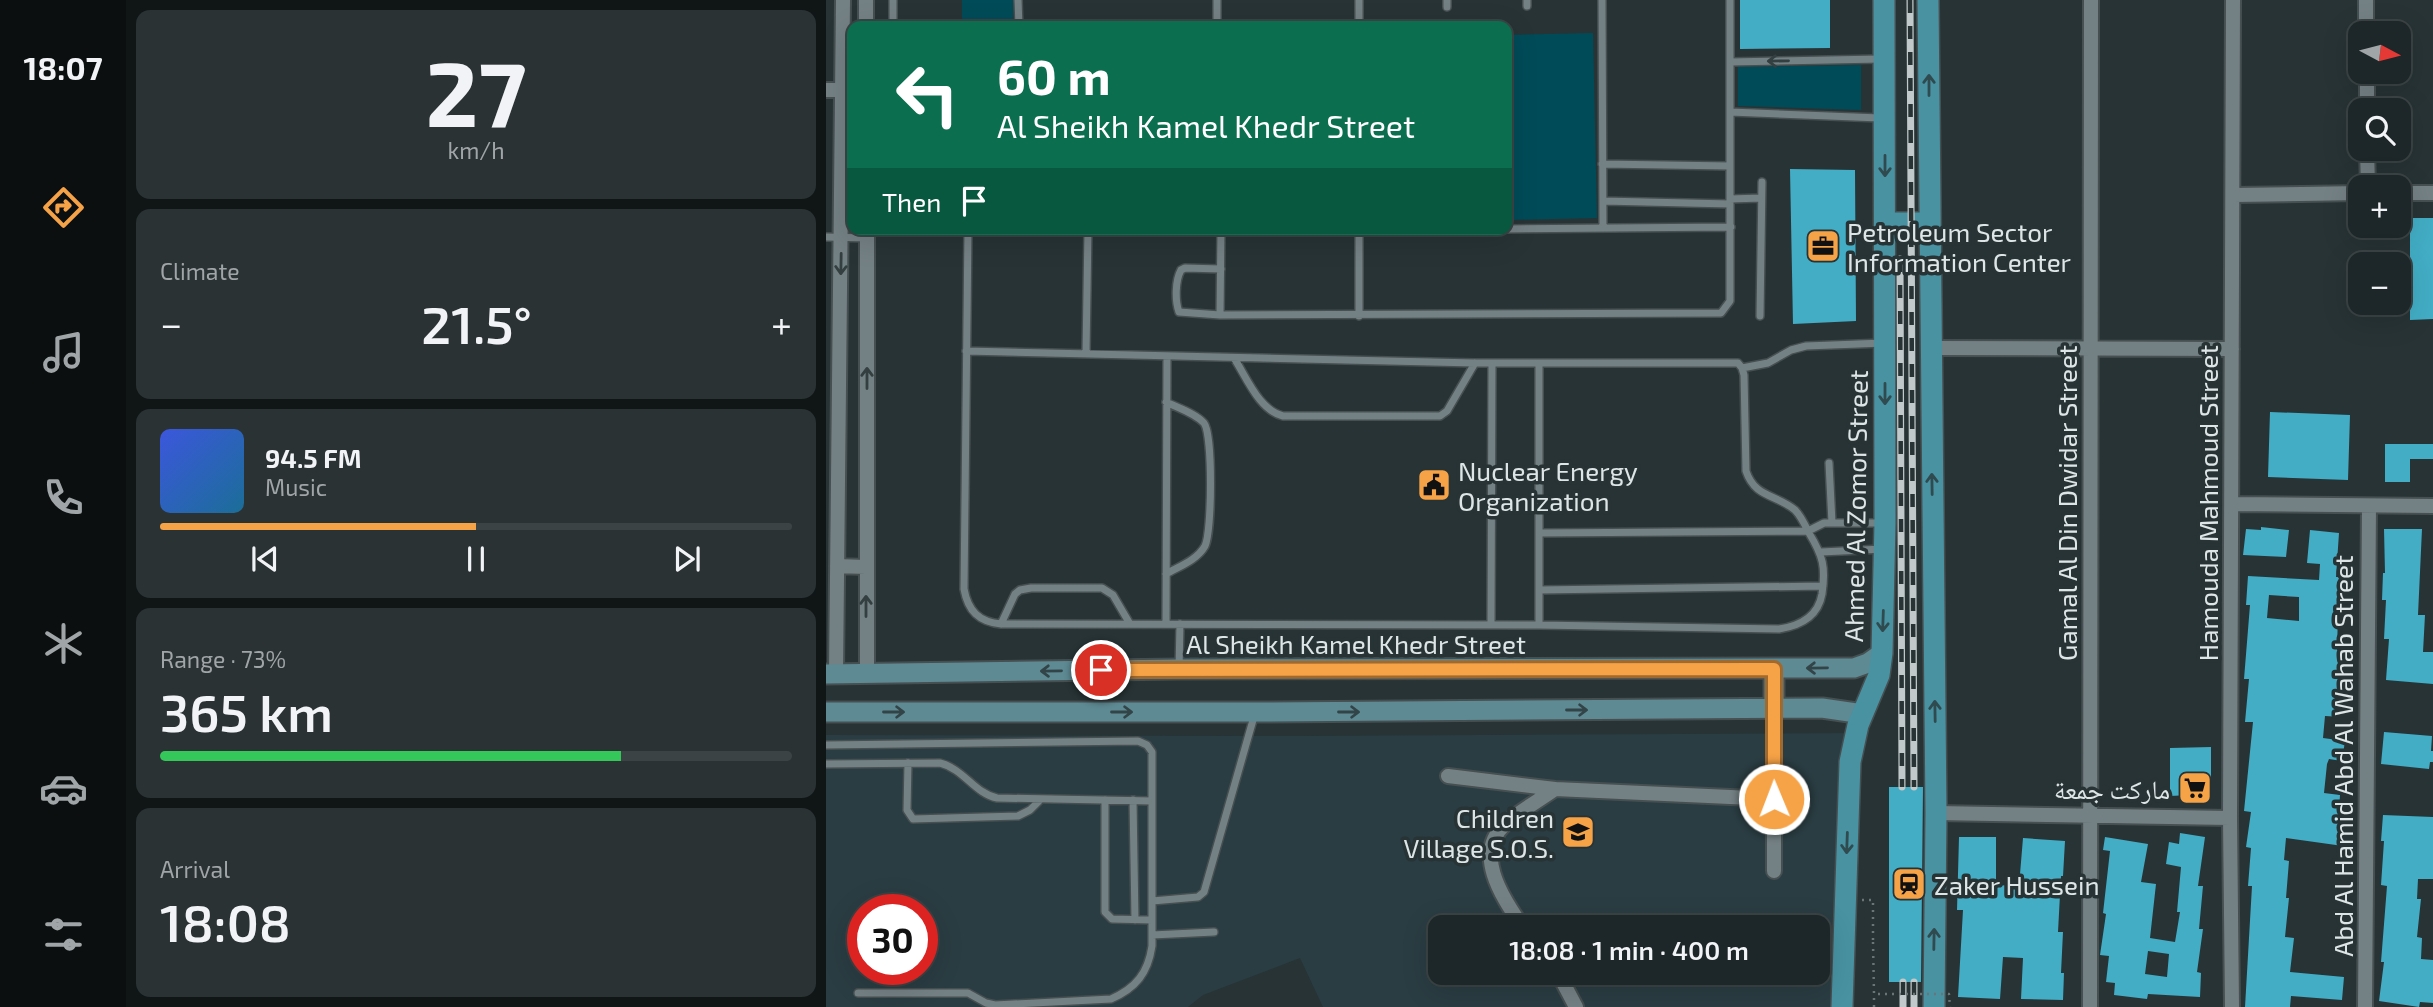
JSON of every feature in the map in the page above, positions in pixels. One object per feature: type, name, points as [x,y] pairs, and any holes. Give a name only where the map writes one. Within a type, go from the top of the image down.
[{"type":"main road","name":"Ahmed Al Zomor Street","points":[[1842,1007],[1850,762],[1854,737],[1879,675],[1882,653],[1885,549],[1884,0]]},
{"type":"main road","points":[[1928,0],[1936,813],[1934,1007]]},
{"type":"main road","points":[[1885,223],[1929,223]]},
{"type":"main road","name":"Al Sheikh Kamel Khedr Street","points":[[831,674],[1179,669],[1854,668],[1868,663],[1882,653]]},
{"type":"main road","points":[[1774,669],[1774,709]]},
{"type":"main road","points":[[826,712],[1834,709],[1863,713]]},
{"type":"street","points":[[843,0],[847,72]]},
{"type":"street","points":[[866,0],[866,21]]},
{"type":"street","name":"Gamal Al Din Dwidar Street","points":[[2091,0],[2091,1007]]},
{"type":"street","name":"Hamouda Mahmoud Street","points":[[2232,1007],[2230,818],[2233,0]]},
{"type":"street","points":[[2366,0],[2367,21]]},
{"type":"street","points":[[826,90],[847,90]]},
{"type":"street","points":[[831,674],[837,566],[834,237],[847,100]]},
{"type":"street","points":[[2233,195],[2348,193]]},
{"type":"street","points":[[2411,193],[2433,193]]},
{"type":"street","points":[[866,674],[867,235]]},
{"type":"street","points":[[1930,348],[2232,349]]},
{"type":"street","points":[[2232,504],[2433,506]]},
{"type":"street","name":"Abd Al Hamid Abd Al Wahab Street","points":[[2365,1007],[2369,506]]},
{"type":"street","points":[[837,566],[866,567]]},
{"type":"street","points":[[1774,709],[1774,871]]},
{"type":"street","points":[[1448,776],[1555,789],[1774,799]]},
{"type":"street","points":[[1515,915],[1498,886],[1491,868],[1490,852],[1503,826],[1555,789]]},
{"type":"street","points":[[1936,813],[2230,818]]},
{"type":"street","points":[[1564,985],[1576,1007]]},
{"type":"lane","points":[[893,0],[893,21]]},
{"type":"lane","points":[[1018,0],[1019,21]]},
{"type":"lane","points":[[1217,0],[1217,21]]},
{"type":"lane","points":[[1359,0],[1359,21]]},
{"type":"lane","points":[[1602,0],[1603,228]]},
{"type":"lane","points":[[1221,269],[1181,270],[1178,274],[1177,307],[1181,314],[1359,316],[1721,313],[1727,309],[1730,301],[1730,0]]},
{"type":"lane","points":[[1730,61],[1884,59]]},
{"type":"lane","points":[[1730,112],[1884,118]]},
{"type":"lane","points":[[1602,164],[1730,166]]},
{"type":"lane","points":[[1760,316],[1762,182]]},
{"type":"lane","points":[[1603,201],[1730,201],[1761,198]]},
{"type":"lane","points":[[1512,229],[1731,226]]},
{"type":"lane","points":[[966,351],[1475,363],[1738,363],[1742,368],[1744,459],[1749,481],[1758,490],[1795,510],[1821,552],[1824,571],[1821,599],[1815,612],[1805,621],[1793,627],[1779,629],[1539,625],[1001,624],[980,619],[971,611],[964,589],[966,351],[968,235]]},
{"type":"lane","points":[[1086,353],[1088,235]]},
{"type":"lane","points":[[1220,315],[1221,235]]},
{"type":"lane","points":[[1359,235],[1359,316]]},
{"type":"lane","points":[[1742,368],[1768,363],[1806,345],[1885,343]]},
{"type":"lane","points":[[1166,624],[1167,356]]},
{"type":"lane","points":[[1234,358],[1265,406],[1283,416],[1440,416],[1447,411],[1475,363]]},
{"type":"lane","points":[[1491,625],[1492,363]]},
{"type":"lane","points":[[1539,363],[1539,625]]},
{"type":"lane","points":[[1166,402],[1198,417],[1207,428],[1210,443],[1209,528],[1204,547],[1190,561],[1166,574]]},
{"type":"lane","points":[[1829,463],[1832,523]]},
{"type":"lane","points":[[1539,533],[1808,531],[1818,524],[1885,523]]},
{"type":"lane","points":[[1821,552],[1885,549]]},
{"type":"lane","points":[[1539,590],[1823,586]]},
{"type":"lane","points":[[1001,624],[1016,594],[1020,590],[1031,588],[1102,588],[1113,595],[1129,624]]},
{"type":"lane","points":[[1179,669],[1180,624]]},
{"type":"lane","points":[[1152,901],[1198,897],[1204,892],[1256,712]]},
{"type":"lane","points":[[826,745],[1138,741],[1147,745],[1152,752],[1152,935],[1150,960],[1135,985],[1111,999],[1035,1005],[990,1005],[968,993],[858,993]]},
{"type":"lane","points":[[908,763],[907,810],[909,817],[913,819],[1018,816],[1030,810],[1040,800]]},
{"type":"lane","points":[[826,764],[940,763],[958,769],[990,797],[1153,801]]},
{"type":"lane","points":[[1105,800],[1105,912],[1112,919],[1152,920]]},
{"type":"lane","points":[[1133,800],[1135,920]]},
{"type":"lane","points":[[1152,935],[1214,932]]},
{"type":"path","points":[[1872,900],[1874,1007]]},
{"type":"path","points":[[1874,994],[1950,995],[1950,1007]]},
{"type":"shaded area","points":[[962,0],[1013,0],[1013,21],[962,21]]},
{"type":"shaded area","points":[[1593,33],[1597,218],[1512,220],[1512,35]]},
{"type":"shaded area","points":[[1861,65],[1861,110],[1738,106],[1738,67]]},
{"type":"shaded area","points":[[1857,733],[1851,1007],[1323,1007],[1300,958],[1203,995],[1188,1007],[826,1007],[826,735]]},
{"type":"building","points":[[1740,0],[1830,0],[1830,48],[1740,49]]},
{"type":"building","name":"Petroleum Sector Information Center","points":[[1790,169],[1855,170],[1856,321],[1793,324]]},
{"type":"building","points":[[2411,218],[2433,218],[2433,319],[2410,320]]},
{"type":"building","points":[[2270,412],[2350,415],[2348,480],[2268,477]]},
{"type":"building","points":[[2385,444],[2433,444],[2433,459],[2410,459],[2410,482],[2385,482]]},
{"type":"building","points":[[2261,527],[2289,530],[2286,557],[2243,555],[2246,529],[2261,530]]},
{"type":"building","points":[[2384,529],[2422,529],[2418,615],[2425,615],[2423,652],[2433,652],[2433,684],[2386,680],[2389,639],[2384,639],[2386,600],[2382,600],[2385,573]]},
{"type":"building","points":[[2310,530],[2339,533],[2336,577],[2339,577],[2337,650],[2348,651],[2342,717],[2325,716],[2323,738],[2345,741],[2342,761],[2329,759],[2324,793],[2340,795],[2338,828],[2345,828],[2343,846],[2286,838],[2284,860],[2289,861],[2286,898],[2289,898],[2285,937],[2294,938],[2290,972],[2344,977],[2342,1000],[2291,996],[2290,1007],[2245,1007],[2252,886],[2248,886],[2251,848],[2246,847],[2251,812],[2244,811],[2253,722],[2245,722],[2249,679],[2244,679],[2250,605],[2246,605],[2248,576],[2319,580],[2320,564],[2307,563]],"holes":[[[2269,595],[2299,597],[2299,621],[2267,618]]]},
{"type":"building","points":[[2384,732],[2432,736],[2433,762],[2430,762],[2429,769],[2381,764]]},
{"type":"building","points":[[2211,747],[2211,794],[2170,796],[2170,748]]},
{"type":"building","name":"Zaker Hussein","points":[[1889,787],[1923,787],[1921,982],[1889,982]]},
{"type":"building","points":[[2383,815],[2433,817],[2433,879],[2418,879],[2417,899],[2421,899],[2417,937],[2422,938],[2421,959],[2433,960],[2433,1003],[2420,1002],[2419,1007],[2379,1001],[2384,962],[2381,962],[2387,886],[2381,885]]},
{"type":"building","points":[[2180,833],[2205,837],[2198,886],[2203,886],[2199,929],[2203,929],[2197,972],[2201,973],[2200,997],[2148,994],[2147,999],[2114,995],[2115,983],[2106,982],[2109,956],[2100,955],[2110,851],[2103,850],[2105,837],[2148,844],[2141,882],[2156,884],[2150,938],[2175,942],[2180,912],[2177,912],[2181,867],[2166,864],[2169,842],[2179,844]],"holes":[[[2148,951],[2169,954],[2167,977],[2145,974]]]},
{"type":"building","points":[[1959,837],[1996,837],[1996,885],[2019,886],[2023,838],[2065,841],[2058,932],[2063,932],[2063,1000],[2021,999],[2023,958],[2003,957],[2000,999],[1958,997],[1963,910],[1957,910]]},
{"type":"railway","points":[[1910,0],[1914,787]]},
{"type":"railway","points":[[1900,259],[1902,787]]},
{"type":"railway","points":[[1903,982],[1903,1007]]},
{"type":"railway","points":[[1914,982],[1914,1007]]},
{"type":"place","name":"Petroleum Sector Information Center","points":[[1823,246]]},
{"type":"place","name":"Nuclear Energy Organization","points":[[1434,485]]},
{"type":"place","name":"ماركت جمعة","points":[[2195,788]]},
{"type":"place","name":"Children Village S.O.S.","points":[[1578,832]]},
{"type":"place","name":"Zaker Hussein","points":[[1909,884]]},
{"type":"route","points":[[1101,670],[1774,669],[1774,799]]}]
